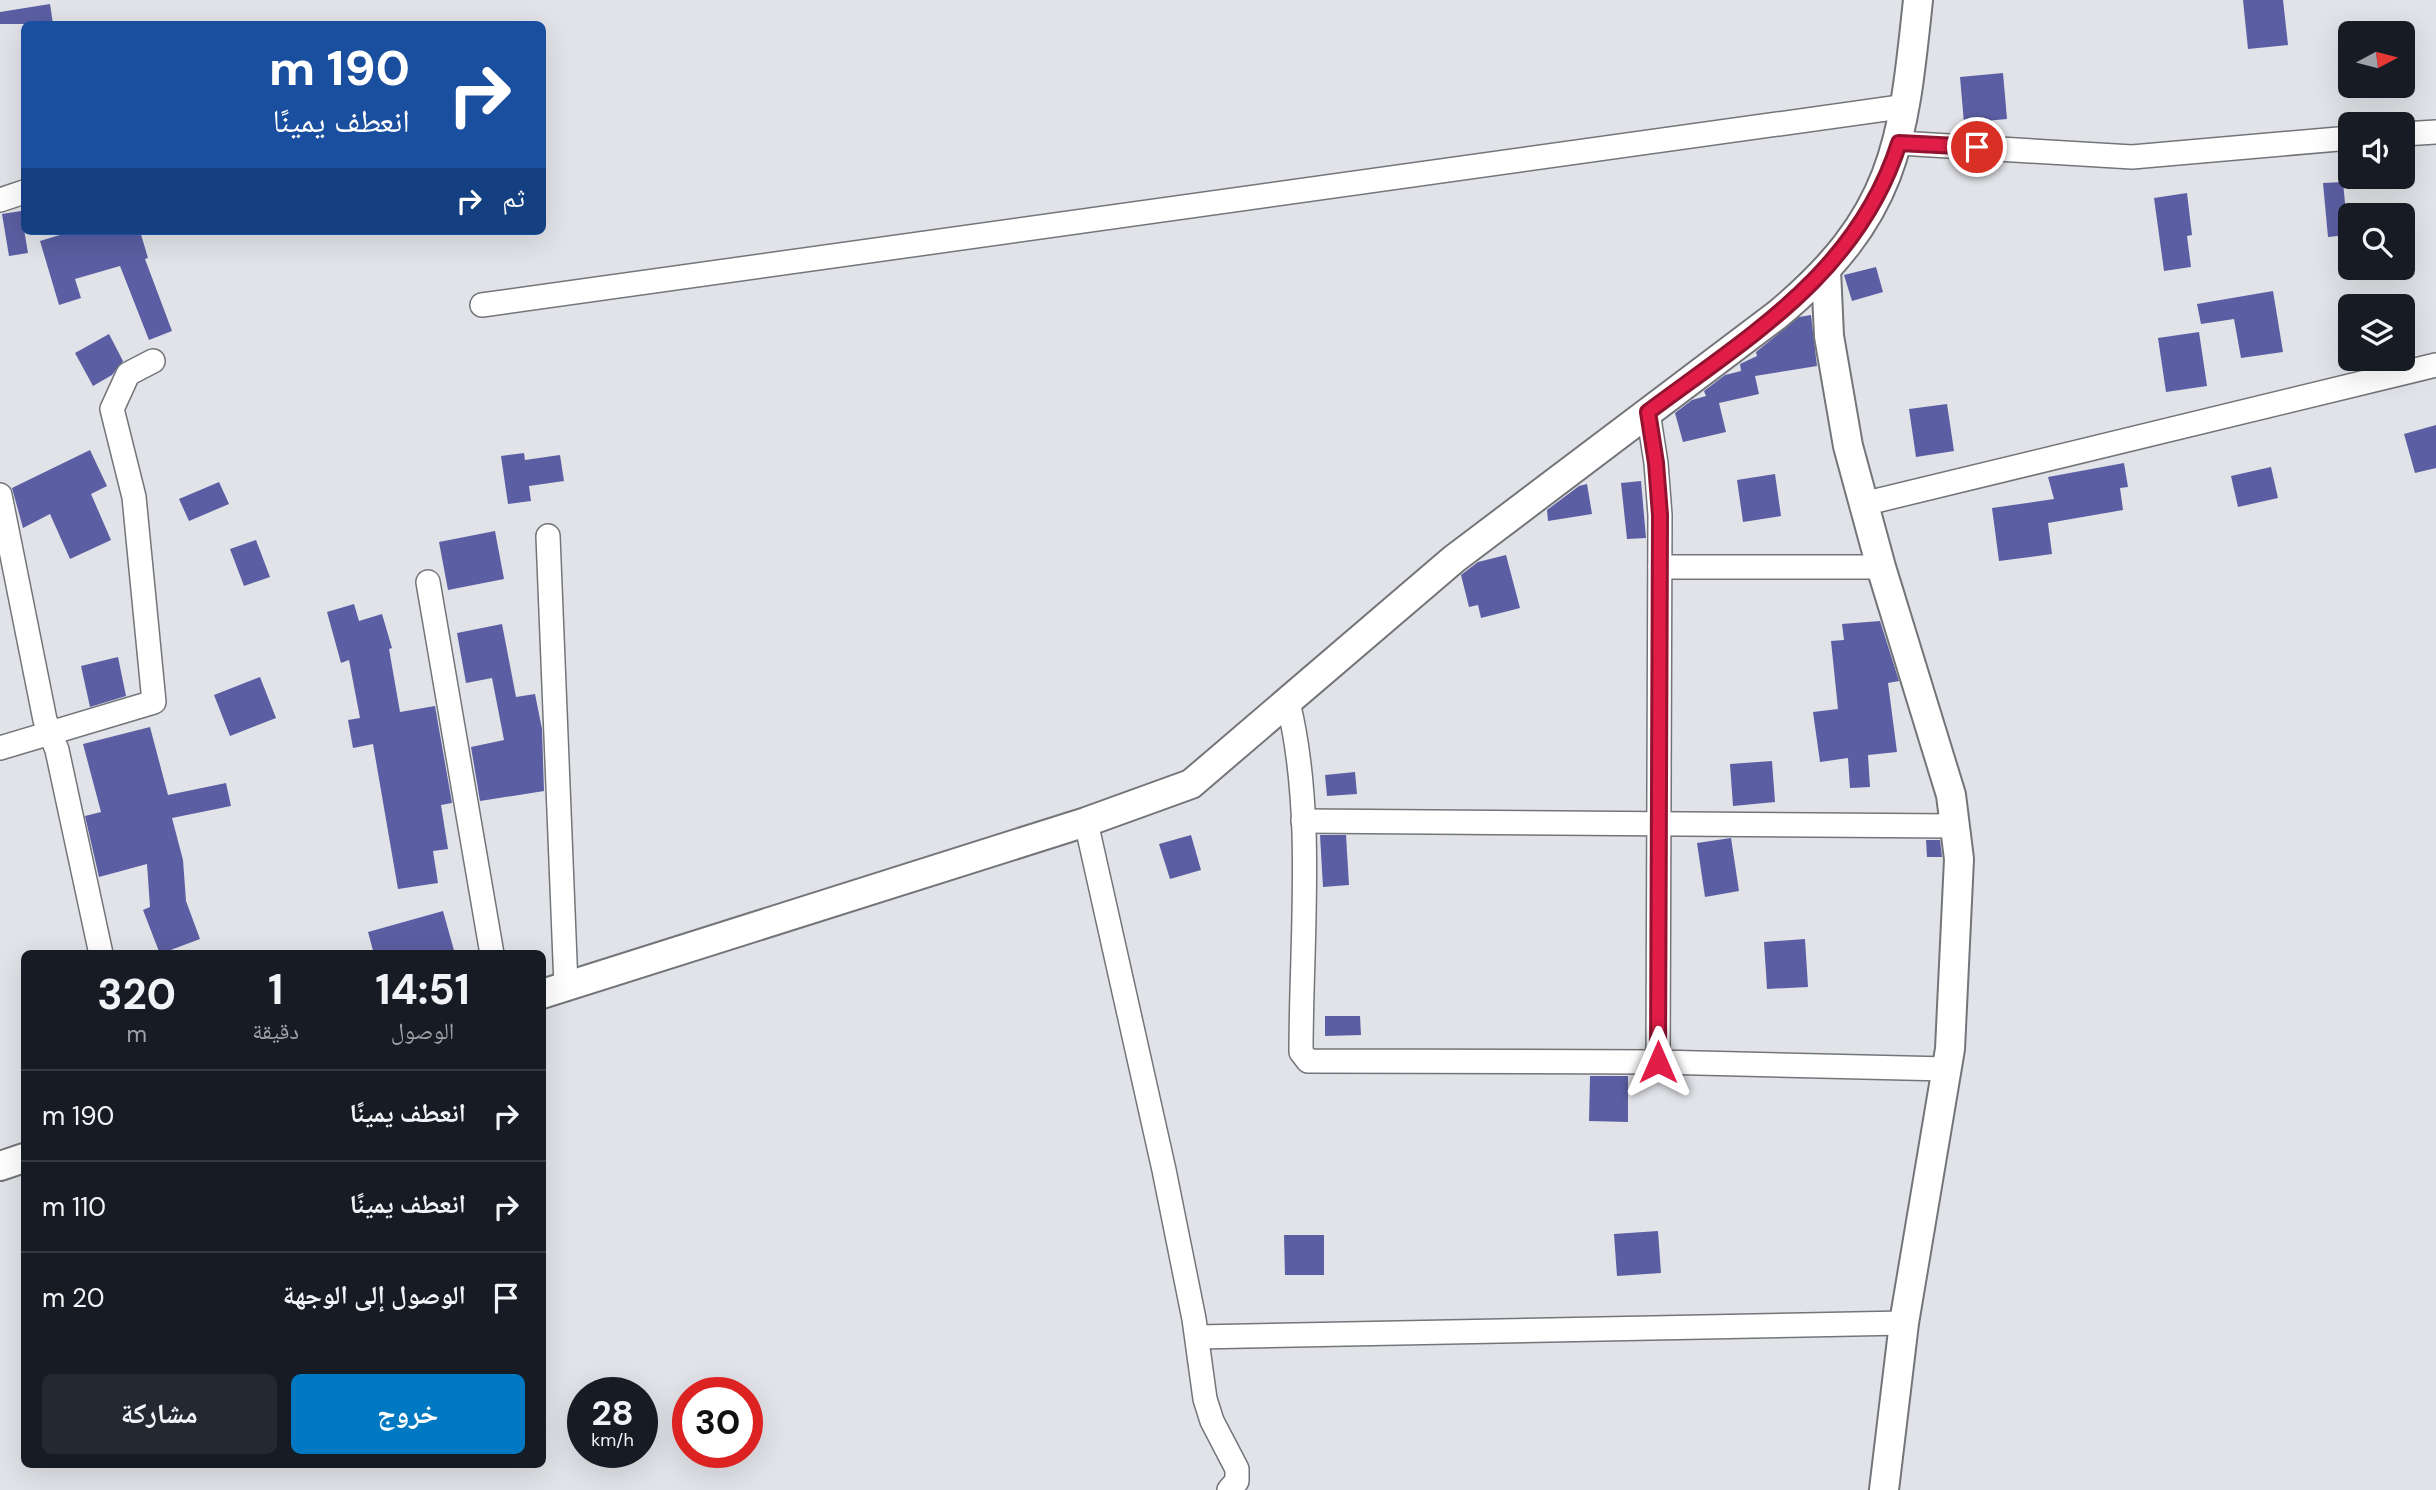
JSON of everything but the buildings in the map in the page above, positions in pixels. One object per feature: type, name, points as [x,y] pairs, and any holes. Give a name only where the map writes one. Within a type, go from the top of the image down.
[{"type":"street","points":[[548,537],[554,990],[1086,822],[1191,784],[1454,559],[1777,315],[1826,270],[1866,219],[1899,143],[1907,106],[1918,0]]},
{"type":"street","points":[[482,305],[1907,106]]},
{"type":"street","points":[[2415,133],[2436,132]]},
{"type":"street","points":[[1899,143],[2132,157],[2338,139]]},
{"type":"street","points":[[0,200],[21,193]]},
{"type":"street","points":[[1826,270],[1833,366],[1848,446],[1881,567],[1942,765],[1956,826],[1958,892],[1947,1069],[1903,1323],[1884,1490]]},
{"type":"street","points":[[0,748],[154,702],[134,498],[112,409],[128,374],[153,360]]},
{"type":"street","points":[[1863,504],[2436,365]]},
{"type":"street","points":[[1648,412],[1659,489],[1658,1062]]},
{"type":"street","points":[[0,495],[99,950]]},
{"type":"street","points":[[1660,567],[1881,567]]},
{"type":"street","points":[[428,582],[491,950]]},
{"type":"street","points":[[1288,702],[1294,724],[1303,821],[1301,1052],[1308,1061],[1658,1062],[1947,1069]]},
{"type":"street","points":[[1303,821],[1956,826]]},
{"type":"street","points":[[1086,822],[1164,1170],[1205,1399],[1212,1421],[1237,1469],[1237,1481],[1229,1490]]},
{"type":"street","points":[[0,1166],[21,1159]]},
{"type":"street","points":[[1196,1337],[1903,1323]]},
{"type":"route","points":[[1658,1062],[1660,515],[1648,412],[1777,315],[1803,294],[1826,270],[1866,219],[1899,143],[1977,147]]}]
